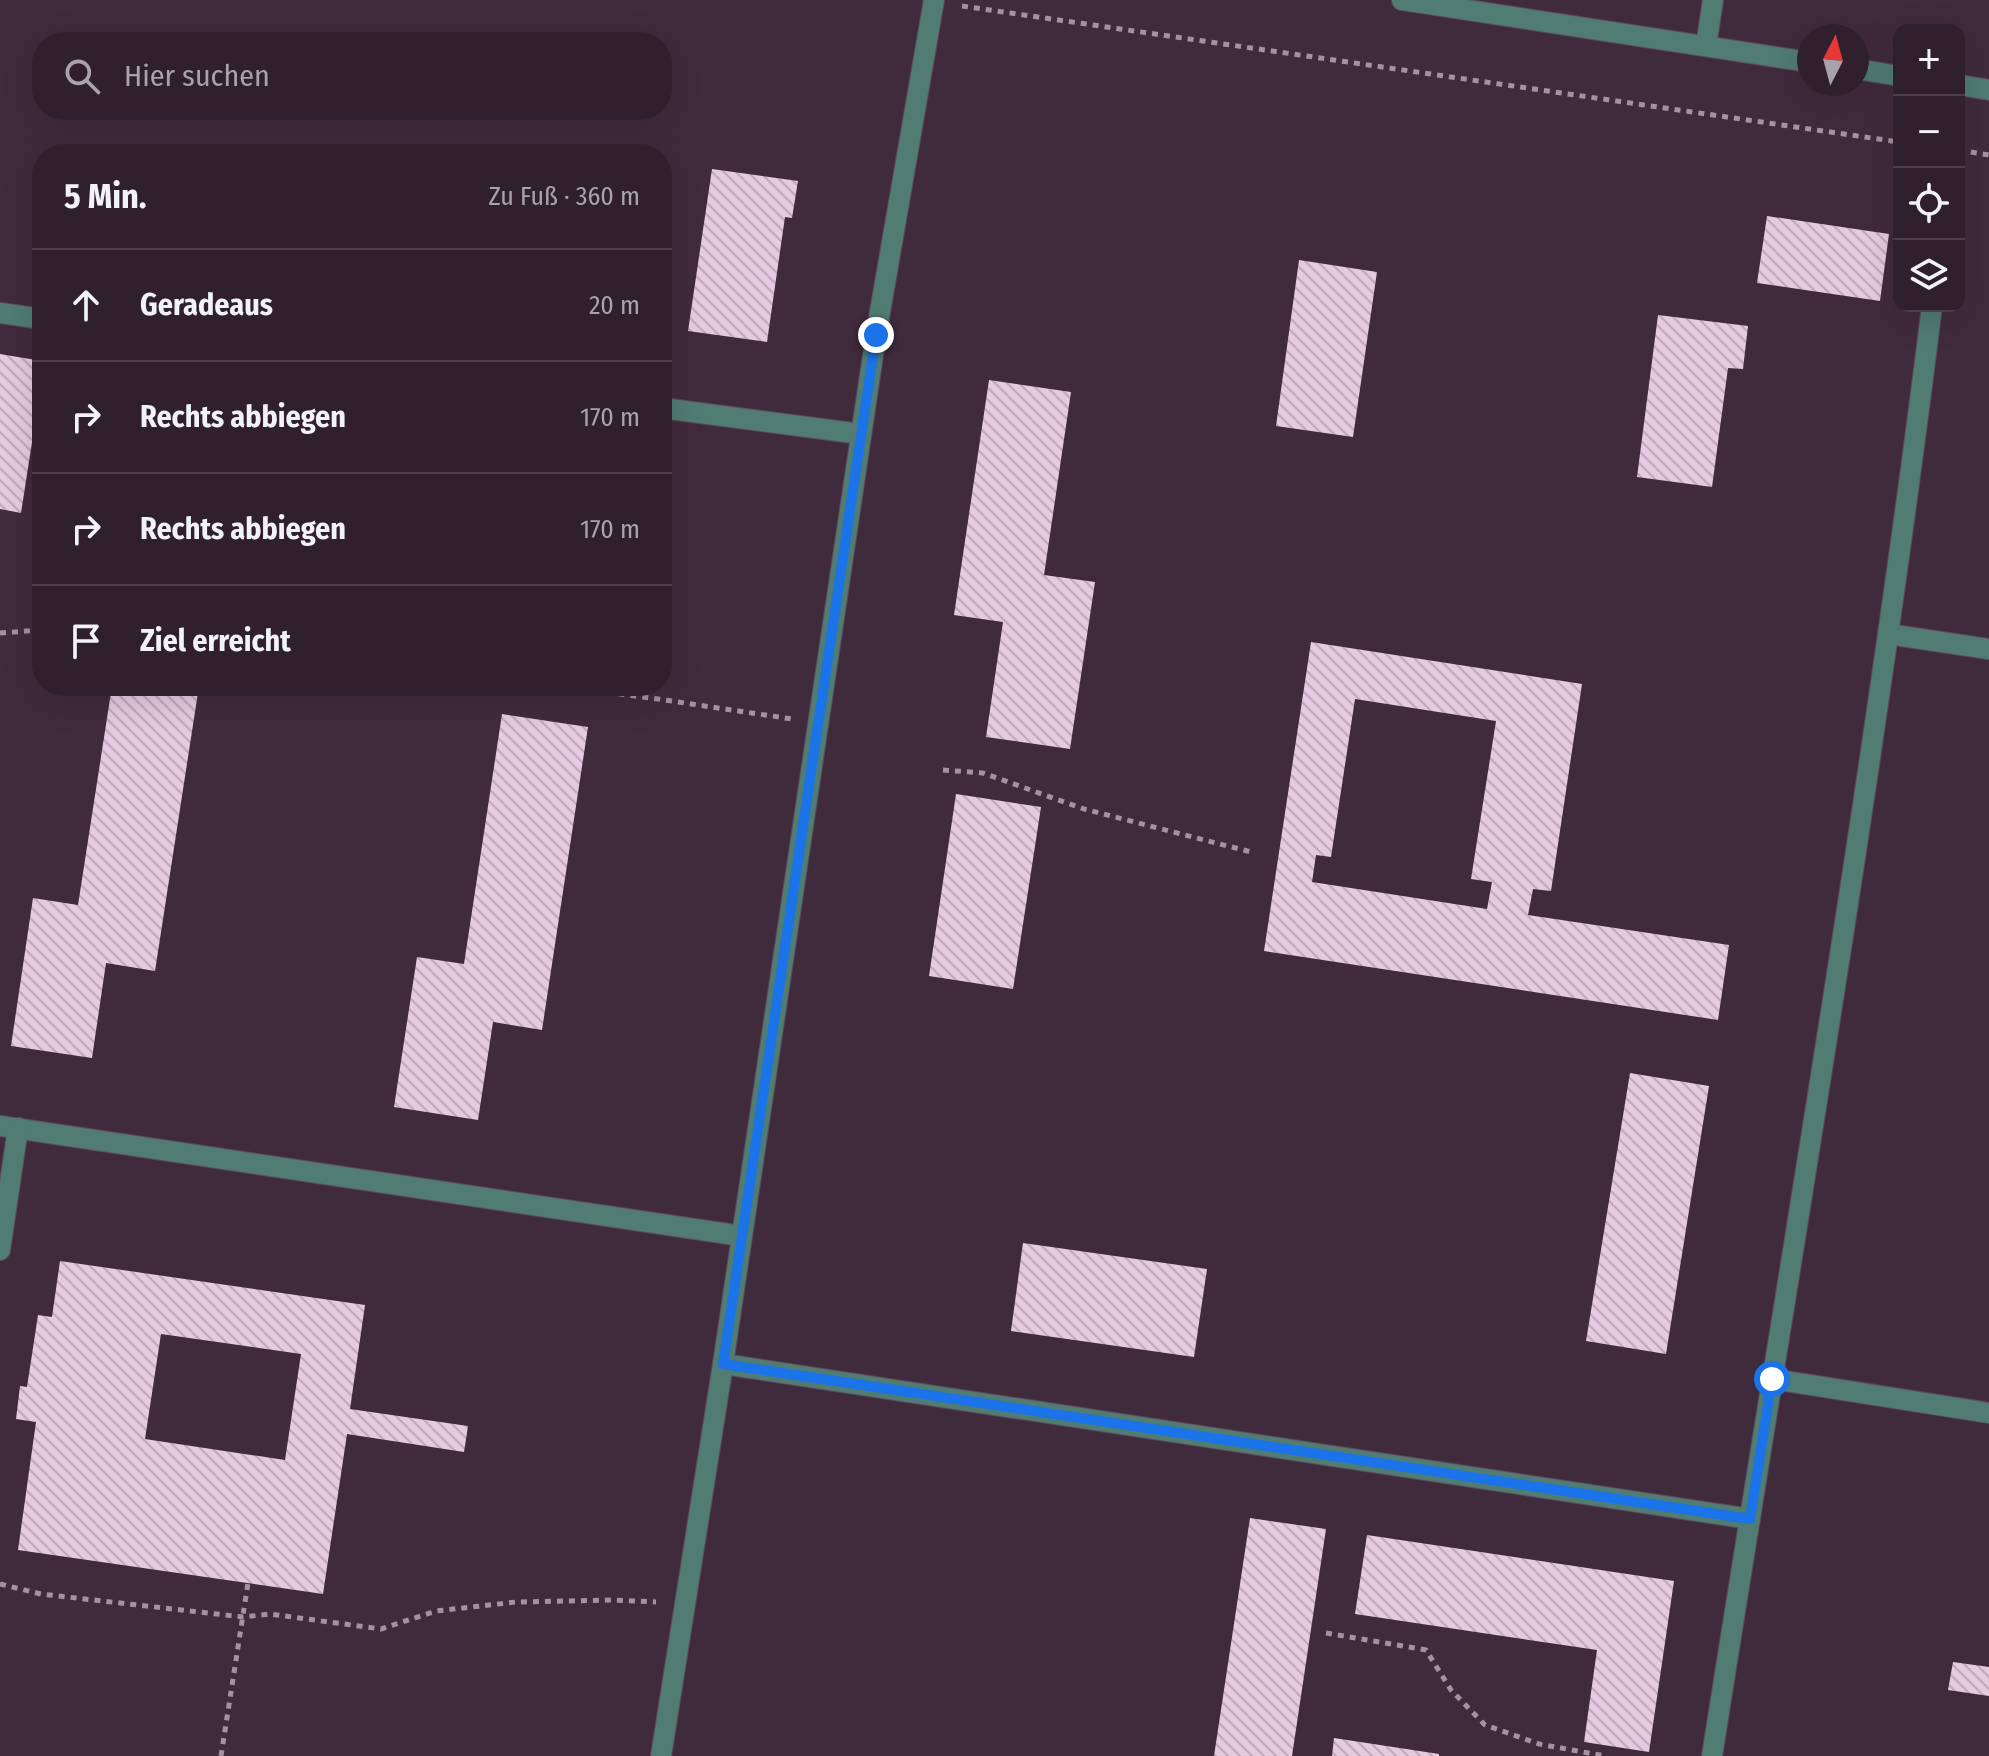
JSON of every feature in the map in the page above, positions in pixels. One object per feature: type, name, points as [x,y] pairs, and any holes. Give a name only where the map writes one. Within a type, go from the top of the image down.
[{"type":"street","points":[[1402,0],[1797,60]]},
{"type":"street","points":[[1706,46],[1713,0]]},
{"type":"street","points":[[661,1756],[723,1364],[876,335],[934,1]]},
{"type":"street","points":[[1869,71],[1893,75]]},
{"type":"street","points":[[1965,86],[1989,90]]},
{"type":"street","points":[[1712,1756],[1842,941],[1888,634],[1931,312]]},
{"type":"street","points":[[0,313],[32,318]]},
{"type":"street","points":[[672,409],[861,434]]},
{"type":"street","points":[[1888,634],[1989,649]]},
{"type":"street","points":[[0,1250],[9,1127],[742,1236]]},
{"type":"street","points":[[723,1364],[1750,1519]]},
{"type":"street","points":[[1772,1379],[1989,1413]]},
{"type":"path","points":[[934,1],[1893,141]]},
{"type":"path","points":[[1965,151],[1989,155]]},
{"type":"path","points":[[0,633],[32,631]]},
{"type":"path","points":[[634,696],[818,723]]},
{"type":"path","points":[[943,770],[983,773],[1084,809],[1255,853]]},
{"type":"path","points":[[221,1756],[248,1583]]},
{"type":"path","points":[[0,1584],[41,1594],[243,1617],[270,1614],[381,1629],[436,1611],[516,1602],[613,1600],[684,1604]]},
{"type":"path","points":[[1326,1633],[1426,1650],[1451,1690],[1485,1725],[1539,1744],[1605,1756]]},
{"type":"building","points":[[712,169],[798,181],[792,218],[785,217],[767,342],[688,331]]},
{"type":"building","points":[[1767,216],[1889,234],[1880,301],[1757,283]]},
{"type":"building","points":[[1299,260],[1377,272],[1353,437],[1276,426]]},
{"type":"building","points":[[1658,315],[1748,326],[1743,369],[1728,368],[1712,487],[1637,477]]},
{"type":"building","points":[[0,354],[32,359],[32,442],[21,513],[0,509]]},
{"type":"building","points":[[989,380],[1071,392],[1044,575],[1095,582],[1070,749],[986,737],[1003,622],[954,615]]},
{"type":"building","points":[[1311,642],[1582,684],[1551,891],[1533,889],[1528,915],[1729,945],[1718,1020],[1264,951]],"holes":[[[1355,699],[1496,721],[1471,879],[1492,882],[1487,909],[1312,882],[1316,855],[1331,857]]]},
{"type":"building","points":[[110,696],[197,696],[155,971],[106,963],[92,1058],[11,1046],[33,898],[78,905]]},
{"type":"building","points":[[502,714],[588,727],[542,1030],[493,1022],[478,1120],[394,1107],[417,957],[464,964]]},
{"type":"building","points":[[956,794],[1041,807],[1013,989],[929,976]]},
{"type":"building","points":[[1630,1073],[1709,1086],[1666,1354],[1586,1341]]},
{"type":"building","points":[[1023,1243],[1207,1269],[1194,1357],[1011,1331]]},
{"type":"building","points":[[60,1261],[365,1305],[350,1409],[468,1426],[464,1452],[347,1434],[323,1594],[18,1550],[36,1422],[16,1419],[20,1386],[27,1387],[38,1315],[52,1317]],"holes":[[[161,1334],[301,1354],[285,1460],[145,1439]]]},
{"type":"building","points":[[1250,1518],[1326,1529],[1292,1756],[1214,1756]]},
{"type":"building","points":[[1367,1535],[1674,1581],[1649,1752],[1584,1742],[1597,1650],[1355,1614]]},
{"type":"building","points":[[1953,1662],[1989,1667],[1989,1696],[1948,1690]]},
{"type":"building","points":[[1334,1738],[1439,1754],[1439,1756],[1332,1756]]},
{"type":"route","points":[[876,335],[723,1364],[1750,1519],[1772,1379]]}]
